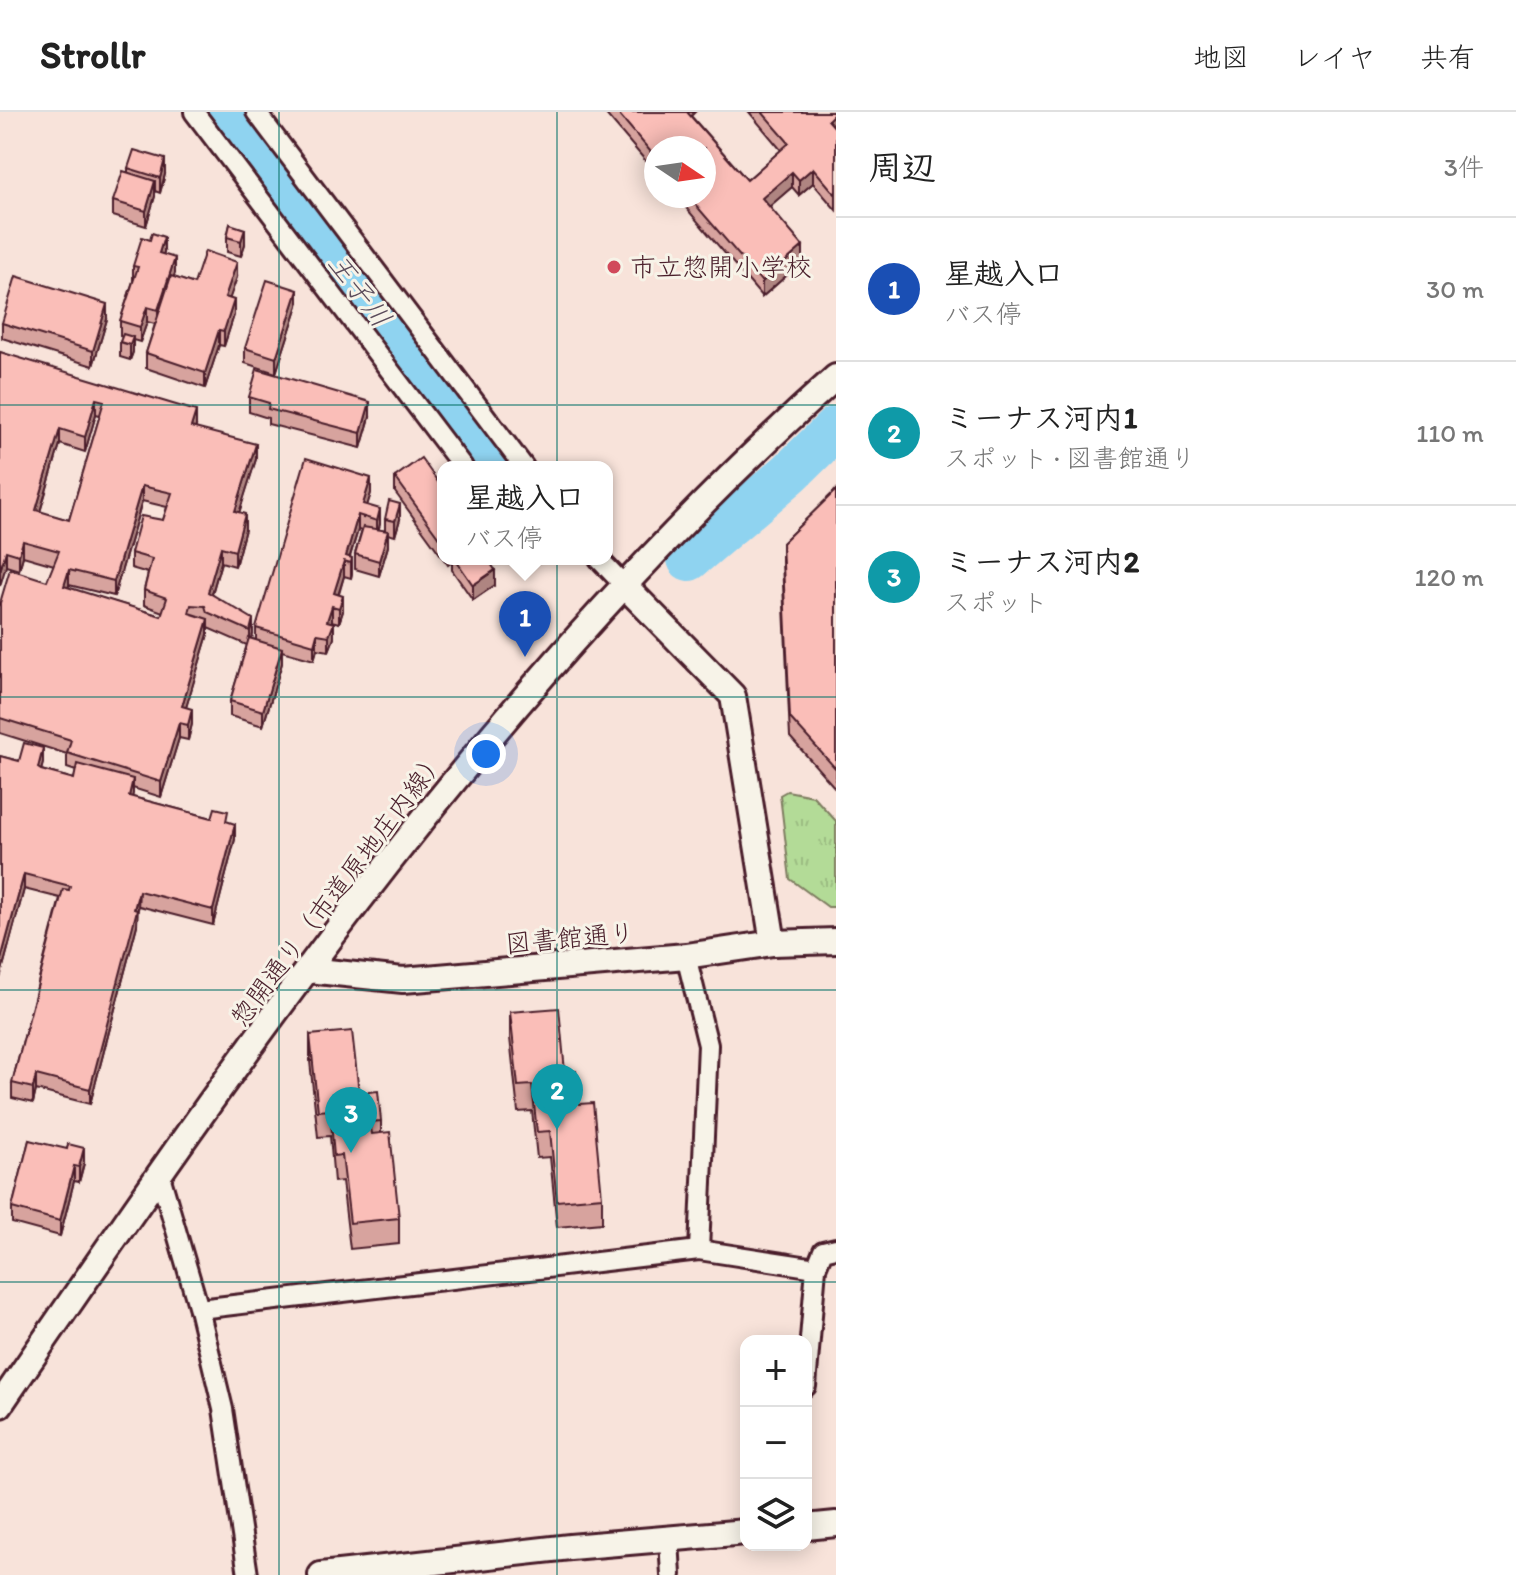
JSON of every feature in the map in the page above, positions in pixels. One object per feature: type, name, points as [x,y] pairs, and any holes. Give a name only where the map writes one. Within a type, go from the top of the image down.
[{"type":"street","points":[[194,112],[458,461]]},
{"type":"street","points":[[256,112],[519,461]]},
{"type":"street","name":"惣開通り（市道原地庄内線）","points":[[0,1405],[159,1172],[366,887],[513,708],[626,587],[679,525],[747,457],[836,377]]},
{"type":"street","points":[[605,565],[733,696],[773,943]]},
{"type":"street","name":"図書館通り","points":[[308,970],[403,980],[686,956],[773,943],[836,941]]},
{"type":"street","points":[[686,956],[708,1045],[699,1250]]},
{"type":"street","points":[[159,1172],[199,1309],[223,1409],[248,1575]]},
{"type":"street","points":[[810,1335],[816,1268],[823,1251],[836,1248]]},
{"type":"street","points":[[199,1309],[699,1250],[816,1268]]},
{"type":"street","points":[[812,1526],[836,1524]]},
{"type":"street","points":[[321,1575],[740,1533]]},
{"type":"street","points":[[669,1539],[671,1575]]},
{"type":"green space","points":[[787,791],[813,796],[836,821],[836,907],[828,907],[790,879],[780,795]]},
{"type":"building","points":[[617,112],[687,112],[708,136],[644,136],[644,144]]},
{"type":"building","points":[[762,112],[836,112],[828,120],[836,129],[836,195],[813,168],[799,180],[792,172],[762,198],[803,246],[762,282],[698,208],[716,208],[716,145],[747,180],[789,143]]},
{"type":"building","points":[[134,150],[165,159],[160,178],[128,168]]},
{"type":"building","points":[[123,171],[155,181],[146,211],[113,201]]},
{"type":"building","points":[[230,224],[245,229],[241,241],[227,237]]},
{"type":"building","points":[[152,233],[164,237],[159,253],[175,258],[158,310],[147,307],[140,327],[120,321],[138,267],[133,266],[142,237],[150,240]]},
{"type":"building","points":[[205,251],[237,262],[225,297],[234,300],[224,331],[219,330],[205,373],[146,353],[171,276],[194,284]]},
{"type":"building","points":[[16,276],[107,304],[93,351],[2,323]]},
{"type":"building","points":[[267,280],[298,290],[276,358],[245,348]]},
{"type":"building","points":[[123,334],[133,337],[130,345],[120,342]]},
{"type":"building","points":[[0,352],[196,411],[191,427],[256,444],[235,511],[245,514],[235,551],[221,547],[208,592],[253,619],[250,631],[207,612],[205,606],[191,605],[189,613],[208,619],[182,706],[192,709],[188,725],[179,723],[161,782],[67,753],[71,740],[0,718],[0,603],[10,569],[47,581],[59,551],[23,541],[19,555],[6,551],[0,571]],"holes":[[[96,399],[104,401],[69,520],[36,510],[60,429],[85,437]],[[142,486],[172,493],[163,520],[141,516],[131,553],[152,559],[144,590],[167,598],[161,616],[64,586],[69,570],[114,581]]]},
{"type":"building","points":[[257,369],[370,402],[361,433],[268,409],[269,403],[249,397]]},
{"type":"building","points":[[306,458],[371,478],[363,504],[380,509],[377,521],[358,515],[346,556],[352,558],[351,563],[344,561],[334,593],[343,596],[339,608],[332,606],[327,621],[334,623],[329,636],[317,634],[314,645],[256,628]]},
{"type":"building","points":[[421,458],[437,481],[437,535],[395,477]]},
{"type":"building","points":[[836,490],[836,769],[790,718],[782,543]]},
{"type":"building","points":[[389,501],[400,504],[395,521],[385,519]]},
{"type":"building","points":[[363,527],[388,531],[379,561],[355,554]]},
{"type":"building","points":[[459,565],[492,565],[495,570],[473,585]]},
{"type":"building","points":[[249,638],[282,648],[263,711],[230,701]]},
{"type":"building","points":[[24,743],[43,748],[38,768],[41,770],[74,779],[77,764],[133,779],[129,796],[212,818],[215,808],[228,811],[226,821],[235,824],[213,910],[139,891],[134,909],[137,910],[90,1089],[36,1075],[33,1088],[12,1083],[63,889],[69,890],[70,886],[24,874],[0,963],[0,756],[19,761]]},
{"type":"building","points":[[559,1008],[565,1072],[576,1071],[579,1104],[593,1103],[602,1197],[557,1201],[550,1131],[537,1132],[532,1085],[518,1086],[510,1012]]},
{"type":"building","points":[[352,1031],[359,1093],[378,1091],[381,1121],[370,1122],[372,1134],[390,1132],[399,1218],[350,1223],[342,1155],[334,1156],[330,1110],[318,1111],[310,1035]]},
{"type":"building","points":[[29,1140],[67,1149],[68,1144],[84,1148],[79,1167],[74,1166],[60,1221],[12,1208]]},
{"type":"waterway","name":"王子川","points":[[227,112],[488,461]]},
{"type":"waterway","name":"王子川","points":[[689,559],[790,473],[836,428]]},
{"type":"place","name":"市立惣開小学校","points":[[614,267]]},
{"type":"place","name":"星越入口","points":[[525,657]]},
{"type":"place","name":"ミーナス河内1","points":[[557,1130]]},
{"type":"place","name":"ミーナス河内2","points":[[351,1153]]}]
